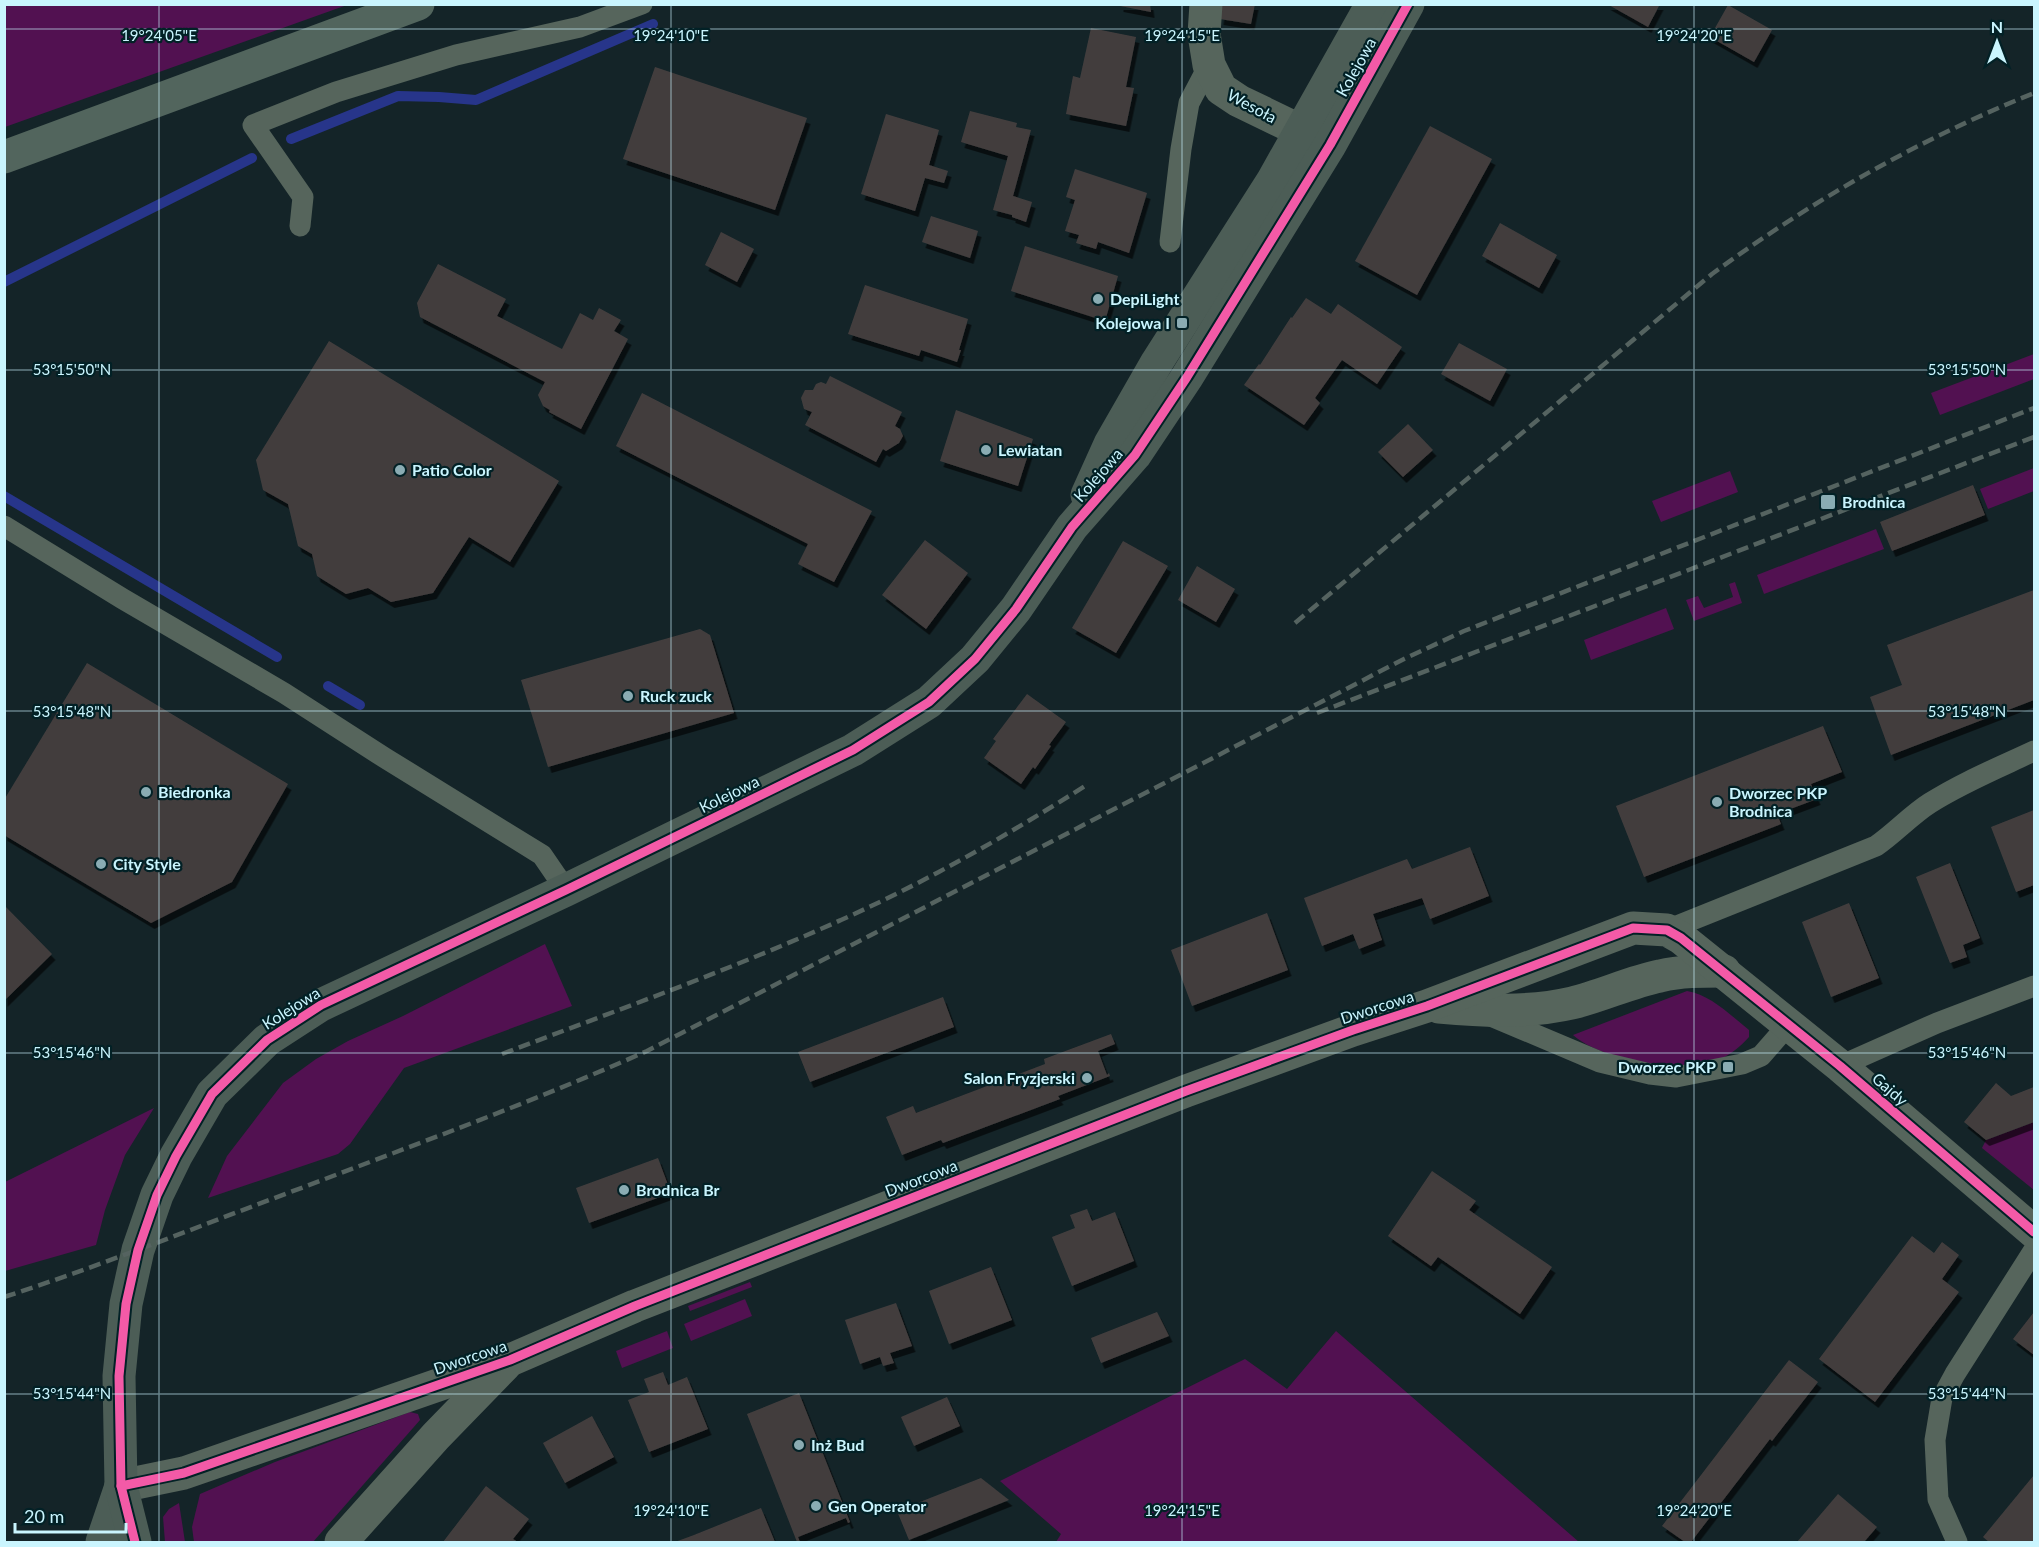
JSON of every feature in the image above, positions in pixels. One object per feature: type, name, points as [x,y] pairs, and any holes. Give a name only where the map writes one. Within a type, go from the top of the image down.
[{"type":"main road","points":[[4,156],[418,4]]},
{"type":"street","name":"Wesoła","points":[[1206,4],[1204,34],[1209,65],[1221,89],[1239,101],[1330,145]]},
{"type":"street","name":"Kolejowa","points":[[1072,527],[1110,444],[1157,362],[1273,180],[1372,4]]},
{"type":"street","name":"Kolejowa","points":[[135,1542],[121,1486],[119,1376],[130,1283],[148,1216],[157,1195],[176,1156],[212,1094],[267,1040],[321,1005],[566,890],[853,750],[929,702],[975,659],[1016,609],[1072,527],[1135,455],[1187,377],[1330,145],[1408,4]]},
{"type":"street","points":[[1157,362],[1187,377]]},
{"type":"street","name":"Dworcowa","points":[[121,1486],[184,1473],[510,1360],[635,1306],[1175,1095],[1353,1030],[1427,1006],[1633,928],[1667,930],[1724,971]]},
{"type":"street","name":"Dworcowa","points":[[1427,1006],[1478,1010],[1541,1008],[1572,1003],[1659,976],[1694,971],[1724,971]]},
{"type":"street","name":"Gajdy","points":[[1724,971],[1840,1066],[2034,1232]]},
{"type":"street","name":"Dworcowa","points":[[341,1542],[436,1436],[510,1360]]},
{"type":"street","points":[[102,1542],[121,1486]]},
{"type":"lane","points":[[300,226],[303,197],[253,125],[347,89],[456,56],[580,27],[642,4]]},
{"type":"lane","points":[[1170,242],[1189,103],[1209,65]]},
{"type":"lane","points":[[4,526],[123,599],[285,693],[542,855],[566,890]]},
{"type":"lane","points":[[1667,930],[1876,846],[1892,836],[1927,805],[1950,791],[2034,751]]},
{"type":"lane","points":[[1840,1066],[1937,1023],[2034,986]]},
{"type":"lane","points":[[1478,1010],[1600,1062],[1650,1074],[1676,1077],[1742,1064],[1761,1056],[1789,1024]]},
{"type":"lane","points":[[1957,1542],[1938,1499],[1935,1440],[1942,1398],[2034,1250]]},
{"type":"shaded area","points":[[5,4],[347,5],[5,127]]},
{"type":"shaded area","points":[[2034,354],[2034,379],[1940,415],[1931,393]]},
{"type":"shaded area","points":[[2034,468],[2034,491],[1988,509],[1980,489]]},
{"type":"shaded area","points":[[1730,471],[1738,492],[1661,522],[1652,501]]},
{"type":"shaded area","points":[[1876,529],[1884,549],[1764,594],[1757,575]]},
{"type":"shaded area","points":[[1735,582],[1742,603],[1694,621],[1686,600],[1698,596],[1704,608],[1733,597],[1729,584]]},
{"type":"shaded area","points":[[1666,608],[1674,629],[1591,660],[1584,640]]},
{"type":"shaded area","points":[[545,944],[572,1006],[404,1068],[350,1144],[338,1154],[208,1198],[227,1156],[283,1083],[316,1059],[348,1041],[403,1016]]},
{"type":"shaded area","points":[[1687,991],[1696,993],[1720,1006],[1749,1030],[1749,1037],[1734,1051],[1720,1059],[1681,1065],[1621,1058],[1602,1052],[1573,1035]]},
{"type":"shaded area","points":[[154,1108],[125,1155],[105,1210],[96,1245],[5,1271],[5,1182]]},
{"type":"shaded area","points":[[2034,1122],[2034,1190],[1982,1148],[1986,1140]]},
{"type":"shaded area","points":[[750,1282],[752,1287],[690,1311],[688,1306]]},
{"type":"shaded area","points":[[745,1299],[752,1316],[691,1341],[684,1324]]},
{"type":"shaded area","points":[[667,1331],[673,1348],[622,1368],[616,1351]]},
{"type":"shaded area","points":[[1336,1331],[1579,1542],[1056,1542],[1061,1534],[1000,1481],[1245,1359],[1287,1389]]},
{"type":"shaded area","points":[[410,1412],[418,1414],[420,1420],[313,1542],[194,1542],[192,1527],[200,1494],[275,1462]]},
{"type":"shaded area","points":[[179,1503],[185,1542],[165,1542],[163,1517],[169,1509]]},
{"type":"building","points":[[1120,4],[1150,4],[1151,12],[1120,6]]},
{"type":"building","points":[[1222,4],[1255,4],[1251,24],[1220,19]]},
{"type":"building","points":[[1607,4],[1660,4],[1648,27]]},
{"type":"building","points":[[1728,5],[1772,30],[1754,62],[1710,37]]},
{"type":"building","points":[[1091,28],[1136,37],[1126,87],[1134,88],[1126,126],[1066,114],[1073,76],[1080,78]]},
{"type":"building","points":[[655,67],[807,118],[775,210],[623,159]]},
{"type":"building","points":[[970,111],[1017,123],[1016,127],[1031,130],[1013,196],[1032,202],[1026,222],[993,210],[1008,156],[961,142]]},
{"type":"building","points":[[886,114],[939,130],[929,165],[948,171],[944,183],[925,178],[915,211],[861,194]]},
{"type":"building","points":[[1430,126],[1492,159],[1417,295],[1355,261]]},
{"type":"building","points":[[1075,169],[1147,193],[1129,253],[1098,242],[1096,249],[1076,243],[1079,235],[1065,231],[1075,200],[1066,197]]},
{"type":"building","points":[[931,216],[978,231],[970,258],[922,242]]},
{"type":"building","points":[[1500,223],[1557,255],[1539,288],[1482,256]]},
{"type":"building","points":[[721,232],[754,249],[737,282],[705,265]]},
{"type":"building","points":[[1025,246],[1118,276],[1105,321],[1011,291]]},
{"type":"building","points":[[438,264],[506,299],[497,316],[562,349],[580,313],[593,320],[599,308],[621,320],[614,331],[628,339],[581,429],[549,412],[550,410],[543,406],[538,395],[545,382],[420,317],[417,303]]},
{"type":"building","points":[[865,285],[968,319],[957,362],[921,350],[919,356],[848,334]]},
{"type":"building","points":[[1306,298],[1331,314],[1338,304],[1402,347],[1377,384],[1342,360],[1315,398],[1320,403],[1304,425],[1244,385]]},
{"type":"building","name":"Patio Color","points":[[329,341],[559,481],[510,562],[469,537],[433,593],[391,602],[368,588],[346,594],[317,576],[312,554],[298,546],[288,504],[263,490],[256,460]]},
{"type":"building","points":[[1459,343],[1507,369],[1490,401],[1441,374]]},
{"type":"building","points":[[830,376],[902,412],[895,426],[900,429],[903,436],[899,443],[886,451],[883,449],[876,462],[805,425],[812,412],[804,409],[801,398],[805,390],[813,390],[816,384],[821,382],[826,384]]},
{"type":"building","points":[[642,393],[872,511],[834,582],[798,564],[808,544],[616,446]]},
{"type":"building","name":"Lewiatan","points":[[956,410],[1033,439],[1018,486],[940,461]]},
{"type":"building","points":[[1408,424],[1433,450],[1403,477],[1378,452]]},
{"type":"building","points":[[1973,485],[1985,515],[1892,551],[1880,522]]},
{"type":"building","points":[[925,540],[968,573],[926,629],[882,595]]},
{"type":"building","points":[[1123,541],[1168,566],[1116,653],[1072,628]]},
{"type":"building","points":[[1197,566],[1235,589],[1216,622],[1178,600]]},
{"type":"building","points":[[2034,590],[2034,700],[1891,755],[1870,697],[1902,685],[1887,645]]},
{"type":"building","name":"Ruck zuck","points":[[700,629],[710,635],[734,713],[548,767],[521,680]]},
{"type":"building","name":"Biedronka","points":[[87,663],[288,784],[232,882],[151,923],[4,835],[4,800]]},
{"type":"building","points":[[1027,694],[1066,722],[1035,769],[1033,767],[1021,784],[984,758],[996,741],[993,739]]},
{"type":"building","name":"Dworzec PKP Brodnica","points":[[1823,726],[1842,772],[1811,784],[1817,799],[1777,814],[1781,824],[1644,877],[1616,806]]},
{"type":"building","points":[[2034,810],[2034,885],[2016,892],[1991,827]]},
{"type":"building","points":[[1470,847],[1489,896],[1430,919],[1422,898],[1373,914],[1382,940],[1359,949],[1353,934],[1322,946],[1304,898],[1407,859],[1412,869]]},
{"type":"building","points":[[1950,863],[1980,938],[1963,945],[1967,957],[1950,963],[1916,877]]},
{"type":"building","points":[[1849,903],[1879,978],[1831,997],[1802,922]]},
{"type":"building","points":[[4,905],[52,954],[4,1001]]},
{"type":"building","points":[[1267,913],[1288,970],[1192,1006],[1171,950]]},
{"type":"building","points":[[943,997],[954,1027],[810,1082],[798,1052]]},
{"type":"building","points":[[1111,1034],[1115,1044],[1098,1051],[1107,1075],[1109,1073],[1110,1076],[1058,1096],[1060,1099],[943,1143],[941,1140],[902,1155],[886,1117],[913,1106],[916,1113],[1045,1064],[1044,1059]]},
{"type":"building","points":[[1996,1083],[2011,1096],[2034,1087],[2034,1122],[1986,1140],[1964,1122]]},
{"type":"building","name":"Brodnica Br","points":[[658,1158],[671,1193],[589,1223],[576,1188]]},
{"type":"building","points":[[1432,1171],[1476,1201],[1469,1210],[1552,1267],[1520,1314],[1438,1257],[1431,1266],[1388,1236]]},
{"type":"building","points":[[1087,1209],[1092,1221],[1115,1212],[1134,1261],[1072,1286],[1052,1237],[1075,1228],[1070,1215]]},
{"type":"building","points":[[1912,1236],[1934,1253],[1942,1242],[1959,1255],[1942,1279],[1959,1292],[1875,1402],[1819,1359]]},
{"type":"building","points":[[991,1267],[1012,1320],[949,1344],[929,1291]]},
{"type":"building","points":[[896,1303],[912,1346],[890,1353],[894,1363],[883,1366],[880,1357],[860,1364],[845,1320]]},
{"type":"building","points":[[1157,1312],[1169,1336],[1101,1363],[1091,1338]]},
{"type":"building","points":[[2034,1312],[2034,1355],[2013,1339]]},
{"type":"building","points":[[1789,1360],[1818,1382],[1772,1441],[1770,1439],[1691,1542],[1685,1542],[1662,1526]]},
{"type":"building","points":[[663,1372],[668,1385],[687,1377],[708,1429],[649,1452],[628,1400],[649,1392],[644,1379]]},
{"type":"building","points":[[799,1393],[850,1522],[848,1523],[846,1518],[798,1537],[800,1542],[797,1542],[747,1414]]},
{"type":"building","points":[[947,1397],[960,1426],[914,1446],[901,1417]]},
{"type":"building","points":[[592,1416],[614,1457],[565,1483],[543,1443]]},
{"type":"building","points":[[2034,1475],[2034,1542],[1989,1542],[1983,1537]]},
{"type":"building","points":[[981,1478],[1009,1500],[909,1540],[897,1511]]},
{"type":"building","points":[[486,1486],[529,1519],[513,1539],[518,1542],[443,1542]]},
{"type":"building","points":[[1838,1494],[1877,1527],[1864,1542],[1797,1542]]},
{"type":"building","points":[[761,1508],[775,1542],[675,1542],[694,1535]]},
{"type":"waterway","points":[[291,139],[398,96],[476,100],[653,24]]},
{"type":"waterway","points":[[4,282],[252,158]]},
{"type":"waterway","points":[[4,496],[277,657]]},
{"type":"waterway","points":[[328,686],[360,705]]},
{"type":"railway","points":[[1295,623],[1712,274],[1789,221],[1867,173],[1949,131],[2034,93]]},
{"type":"railway","points":[[4,1297],[434,1138],[647,1051],[1404,659],[1464,631],[2034,408]]},
{"type":"railway","points":[[1317,713],[2034,437]]},
{"type":"railway","points":[[502,1054],[715,973],[841,920],[965,858],[1085,786]]},
{"type":"cycle path","points":[[135,1542],[121,1486],[119,1376],[126,1304],[138,1250],[157,1195],[176,1156],[212,1094],[267,1040],[321,1005],[566,890],[853,750],[929,702],[975,659],[1016,609],[1072,527],[1135,455],[1187,377],[1330,145],[1408,4]]},
{"type":"cycle path","points":[[121,1486],[184,1473],[510,1360],[635,1306],[1186,1091],[1353,1030],[1427,1006],[1633,928],[1667,930],[1681,938],[1840,1066],[2034,1232]]},
{"type":"place","name":"DepiLight","points":[[1098,299]]},
{"type":"place","name":"Kolejowa I","points":[[1182,323]]},
{"type":"place","name":"Lewiatan","points":[[986,450]]},
{"type":"place","name":"Patio Color","points":[[400,470]]},
{"type":"place","name":"Brodnica","points":[[1828,502]]},
{"type":"place","name":"Ruck zuck","points":[[628,696]]},
{"type":"place","name":"Biedronka","points":[[146,792]]},
{"type":"place","name":"Dworzec PKP Brodnica","points":[[1717,802]]},
{"type":"place","name":"City Style","points":[[101,864]]},
{"type":"place","name":"Dworzec PKP","points":[[1728,1067]]},
{"type":"place","name":"Salon Fryzjerski","points":[[1087,1078]]},
{"type":"place","name":"Brodnica Br","points":[[624,1190]]},
{"type":"place","name":"Inż Bud","points":[[799,1445]]},
{"type":"place","name":"Gen Operator","points":[[816,1506]]}]
